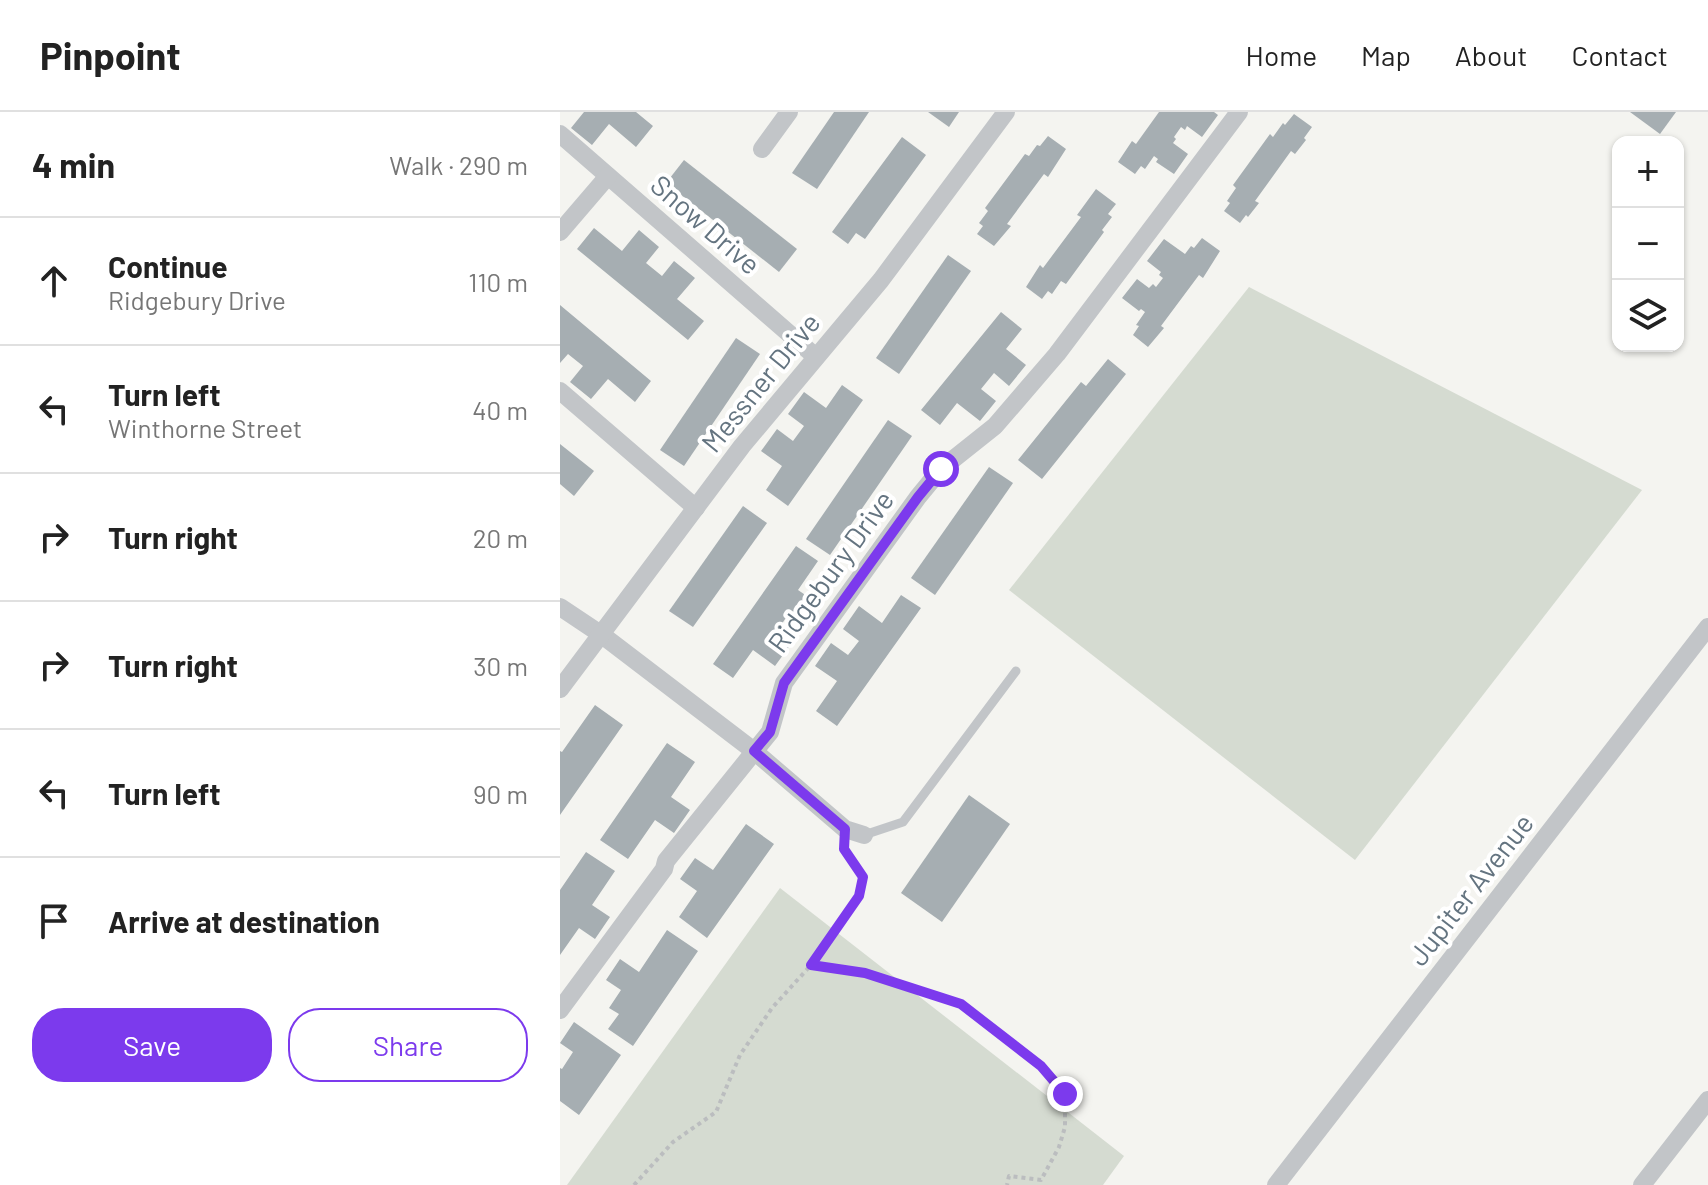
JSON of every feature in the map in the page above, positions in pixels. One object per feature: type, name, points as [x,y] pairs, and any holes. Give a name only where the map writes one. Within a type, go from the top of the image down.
[{"type":"street","points":[[762,149],[789,112]]},
{"type":"street","name":"Messner Drive","points":[[560,689],[742,446],[881,280],[1006,112]]},
{"type":"street","name":"Ridgebury Drive","points":[[560,1010],[664,869],[666,861],[770,732],[784,683],[918,497],[941,469],[995,426],[1057,354],[1239,112]]},
{"type":"street","name":"Snow Drive","points":[[560,134],[816,357]]},
{"type":"street","points":[[560,232],[608,176]]},
{"type":"street","points":[[560,391],[696,508]]},
{"type":"street","points":[[560,607],[602,635],[754,751],[845,829],[864,835]]},
{"type":"street","name":"Jupiter Avenue","points":[[1276,1185],[1708,627]]},
{"type":"street","points":[[1642,1185],[1708,1100]]},
{"type":"lane","points":[[864,835],[903,822],[1016,671]]},
{"type":"path","points":[[634,1185],[673,1142],[716,1112],[740,1055],[772,1008],[811,965],[859,896],[863,877],[844,849],[845,829]]},
{"type":"path","points":[[811,965],[865,973],[961,1004],[1041,1066],[1065,1094],[1065,1127],[1059,1147],[1041,1180],[1009,1176],[1007,1185]]},
{"type":"shaded area","points":[[1249,287],[1642,490],[1355,860],[1009,590]]},
{"type":"shaded area","points":[[780,888],[1124,1156],[1103,1185],[567,1185]]},
{"type":"building","points":[[584,112],[636,112],[653,126],[636,147],[609,124],[592,145],[571,128]]},
{"type":"building","points":[[834,112],[869,112],[817,189],[792,173]]},
{"type":"building","points":[[928,112],[959,112],[949,127]]},
{"type":"building","points":[[1159,112],[1214,112],[1218,115],[1202,137],[1187,126],[1185,130],[1181,127],[1173,143],[1188,154],[1174,174],[1156,162],[1158,159],[1154,156],[1145,169],[1141,166],[1135,174],[1118,162],[1132,141],[1136,144]]},
{"type":"building","points":[[1630,112],[1676,112],[1660,134]]},
{"type":"building","points":[[1294,114],[1312,127],[1304,138],[1306,140],[1295,154],[1291,151],[1255,201],[1259,203],[1240,223],[1224,211],[1236,188],[1233,185],[1270,134],[1273,137]]},
{"type":"building","points":[[1048,136],[1066,149],[1048,177],[1044,174],[1007,224],[1011,226],[994,246],[977,234],[983,226],[979,223],[988,211],[985,208],[1025,154],[1029,156]]},
{"type":"building","points":[[902,137],[926,155],[865,239],[856,233],[848,244],[832,232]]},
{"type":"building","points":[[684,160],[797,249],[779,272],[666,183]]},
{"type":"building","points":[[1096,189],[1116,204],[1108,214],[1112,217],[1066,284],[1061,281],[1052,294],[1048,291],[1042,299],[1026,287],[1040,265],[1043,268],[1081,217],[1077,215]]},
{"type":"building","points":[[594,228],[622,251],[639,230],[659,247],[646,263],[662,276],[674,261],[695,278],[677,299],[704,321],[688,340],[577,249]]},
{"type":"building","points":[[1202,238],[1220,251],[1203,278],[1199,275],[1148,347],[1133,335],[1145,312],[1122,298],[1137,279],[1149,288],[1153,284],[1156,287],[1163,278],[1159,275],[1161,272],[1147,261],[1164,239],[1185,254]]},
{"type":"building","points":[[948,255],[971,271],[899,374],[876,358]]},
{"type":"building","points":[[560,305],[651,381],[635,402],[608,379],[591,399],[570,382],[583,366],[568,354],[560,363]]},
{"type":"building","points":[[1001,312],[1022,329],[1006,349],[1026,365],[1009,386],[994,373],[981,389],[996,401],[980,421],[957,403],[940,425],[921,410]]},
{"type":"building","points":[[736,338],[760,354],[684,466],[660,450]]},
{"type":"building","points":[[1108,359],[1126,374],[1042,479],[1018,460],[1081,382],[1086,386]]},
{"type":"building","points":[[842,385],[863,400],[788,506],[766,490],[782,466],[761,451],[777,429],[793,441],[804,426],[788,414],[804,392],[826,408]]},
{"type":"building","points":[[888,420],[912,436],[830,555],[806,539]]},
{"type":"building","points":[[560,444],[594,471],[574,496],[560,484]]},
{"type":"building","points":[[989,467],[1013,483],[935,595],[911,578]]},
{"type":"building","points":[[743,506],[767,523],[693,627],[669,611]]},
{"type":"building","points":[[796,546],[818,561],[798,590],[820,605],[804,628],[787,616],[776,633],[791,644],[775,666],[753,650],[733,678],[713,664]]},
{"type":"building","points":[[901,595],[921,608],[837,726],[816,711],[837,681],[815,666],[831,643],[848,655],[859,641],[843,629],[859,606],[882,623]]},
{"type":"building","points":[[595,705],[623,725],[560,815],[560,751]]},
{"type":"building","points":[[667,743],[695,762],[671,797],[690,810],[674,833],[655,820],[628,859],[600,840]]},
{"type":"building","points":[[969,795],[1010,824],[942,922],[901,893]]},
{"type":"building","points":[[746,824],[774,844],[707,938],[679,917],[697,891],[680,879],[695,858],[713,870]]},
{"type":"building","points":[[586,852],[615,871],[592,905],[610,917],[595,939],[579,928],[560,955],[560,890]]},
{"type":"building","points":[[667,930],[698,951],[633,1046],[608,1029],[619,1014],[609,1008],[621,990],[606,980],[620,959],[639,972]]},
{"type":"building","points":[[574,1022],[621,1055],[579,1115],[560,1101],[560,1068],[573,1052],[560,1043]]},
{"type":"route","points":[[941,469],[784,683],[770,732],[754,751],[845,829],[844,849],[863,877],[859,896],[811,965],[865,973],[961,1004],[1041,1066],[1065,1094]]}]
